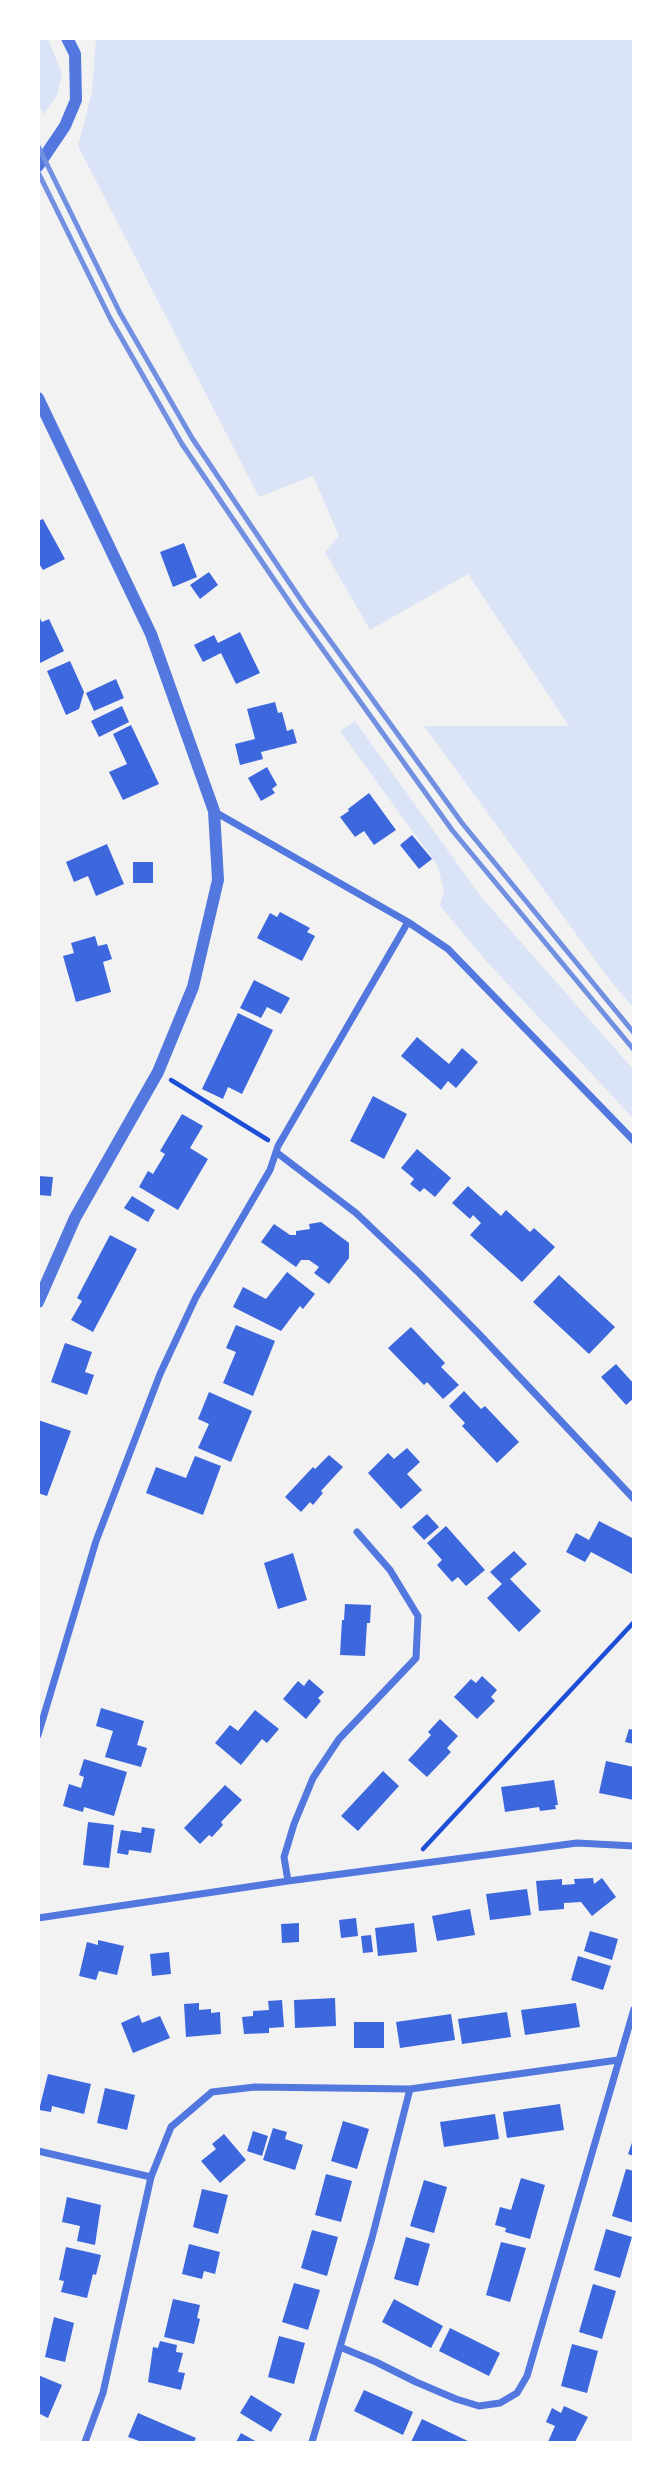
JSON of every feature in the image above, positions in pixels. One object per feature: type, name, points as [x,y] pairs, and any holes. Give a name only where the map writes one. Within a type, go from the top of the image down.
[{"type":"street","points":[[38,166],[65,126],[76,100],[75,54],[67,38]]},
{"type":"street","points":[[38,398],[151,634],[214,811],[218,880],[193,987],[158,1072],[75,1218],[38,1302]]},
{"type":"street","points":[[214,811],[408,922],[448,949],[634,1141]]},
{"type":"street","points":[[38,1735],[96,1541],[141,1419],[196,1297],[270,1170],[277,1149],[408,922]]},
{"type":"street","points":[[277,1149],[356,1213],[420,1274],[480,1334],[634,1499]]},
{"type":"street","points":[[288,1881],[284,1857],[313,1778],[340,1739],[416,1658],[418,1616],[390,1570],[357,1532]]},
{"type":"street","points":[[38,1918],[288,1881],[577,1843],[634,1846]]},
{"type":"street","points":[[340,2347],[456,2399],[479,2406],[500,2403],[517,2393],[527,2376],[634,2009]]},
{"type":"street","points":[[85,2442],[103,2393],[151,2177],[171,2127],[212,2092],[255,2087],[410,2089],[618,2060]]},
{"type":"street","points":[[312,2442],[372,2238],[410,2089]]},
{"type":"street","points":[[38,2151],[151,2177]]},
{"type":"path","points":[[158,1072],[277,1149]]},
{"type":"path","points":[[408,1865],[634,1622]]},
{"type":"shaded area","points":[[39,38],[48,39],[62,73],[57,96],[43,115],[39,104]]},
{"type":"shaded area","points":[[96,39],[633,39],[633,1007],[612,983],[424,726],[569,726],[468,574],[370,630],[325,552],[339,536],[313,476],[259,497],[78,146],[92,92]]},
{"type":"shaded area","points":[[355,721],[482,898],[633,1069],[633,1118],[487,962],[440,906],[444,890],[437,865],[340,731]]},
{"type":"building","points":[[43,519],[65,559],[43,570],[38,562],[38,521]]},
{"type":"building","points":[[184,543],[197,577],[173,587],[160,552]]},
{"type":"building","points":[[209,572],[218,585],[200,599],[190,585]]},
{"type":"building","points":[[38,615],[42,622],[49,619],[64,651],[40,663]]},
{"type":"building","points":[[240,632],[260,673],[236,684],[221,653],[203,662],[194,645],[214,635],[218,643]]},
{"type":"building","points":[[70,661],[84,692],[79,709],[66,715],[47,671]]},
{"type":"building","points":[[116,679],[124,698],[94,711],[86,693]]},
{"type":"building","points":[[275,702],[278,713],[282,712],[287,731],[293,729],[297,743],[261,752],[263,759],[240,765],[235,744],[255,739],[247,709]]},
{"type":"building","points":[[122,706],[129,722],[99,737],[91,721]]},
{"type":"building","points":[[131,725],[159,784],[123,800],[109,772],[127,764],[113,734]]},
{"type":"building","points":[[267,767],[277,785],[272,789],[275,793],[261,801],[248,778]]},
{"type":"building","points":[[369,793],[396,830],[374,845],[364,831],[355,837],[340,817]]},
{"type":"building","points":[[412,835],[432,859],[419,869],[400,845]]},
{"type":"building","points":[[107,844],[124,884],[96,896],[88,876],[74,882],[66,862]]},
{"type":"building","points":[[133,862],[153,862],[153,883],[133,883]]},
{"type":"building","points":[[280,912],[310,928],[307,932],[315,936],[302,961],[257,938],[270,913],[277,917]]},
{"type":"building","points":[[95,936],[98,946],[107,944],[112,959],[103,962],[111,992],[76,1002],[63,956],[74,953],[71,943]]},
{"type":"building","points":[[254,980],[290,998],[281,1014],[267,1007],[261,1018],[240,1008]]},
{"type":"building","points":[[238,1013],[273,1030],[242,1094],[228,1087],[223,1099],[202,1089]]},
{"type":"building","points":[[417,1037],[449,1064],[462,1048],[478,1062],[456,1088],[448,1081],[441,1090],[401,1056]]},
{"type":"building","points":[[373,1096],[407,1114],[384,1159],[350,1141]]},
{"type":"building","points":[[182,1114],[203,1126],[190,1148],[208,1159],[178,1210],[139,1187],[148,1171],[153,1174],[165,1154],[160,1151]]},
{"type":"building","points":[[417,1149],[451,1178],[435,1197],[424,1188],[420,1192],[410,1184],[414,1179],[401,1168]]},
{"type":"building","points":[[38,1176],[53,1177],[51,1196],[38,1195]]},
{"type":"building","points":[[468,1186],[501,1216],[506,1210],[530,1232],[534,1228],[555,1247],[522,1282],[470,1235],[481,1223],[473,1215],[470,1219],[452,1203]]},
{"type":"building","points":[[132,1196],[155,1210],[148,1222],[124,1208]]},
{"type":"building","points":[[321,1222],[349,1243],[349,1258],[329,1284],[314,1273],[319,1267],[309,1260],[301,1260],[296,1267],[261,1242],[274,1224],[290,1235],[296,1235],[296,1231],[310,1229],[309,1224]]},
{"type":"building","points":[[110,1235],[137,1249],[93,1332],[71,1320],[82,1301],[77,1298]]},
{"type":"building","points":[[287,1272],[315,1294],[303,1309],[300,1306],[281,1331],[233,1307],[243,1287],[266,1299]]},
{"type":"building","points":[[559,1275],[615,1327],[589,1354],[533,1302]]},
{"type":"building","points":[[236,1325],[275,1341],[253,1396],[223,1383],[236,1352],[226,1348]]},
{"type":"building","points":[[411,1327],[445,1363],[441,1367],[459,1385],[443,1399],[427,1382],[424,1385],[388,1348]]},
{"type":"building","points":[[65,1343],[92,1352],[85,1372],[94,1375],[87,1395],[51,1382]]},
{"type":"building","points":[[616,1364],[634,1384],[634,1398],[626,1405],[601,1377]]},
{"type":"building","points":[[464,1391],[481,1409],[485,1406],[519,1442],[497,1463],[462,1426],[465,1423],[449,1406]]},
{"type":"building","points":[[209,1392],[252,1411],[231,1462],[198,1448],[209,1424],[198,1419]]},
{"type":"building","points":[[38,1420],[71,1431],[47,1496],[38,1493]]},
{"type":"building","points":[[407,1448],[420,1462],[407,1474],[422,1490],[401,1509],[368,1473],[388,1453],[394,1459]]},
{"type":"building","points":[[329,1455],[343,1467],[321,1491],[323,1493],[313,1505],[310,1502],[301,1512],[285,1497],[313,1467],[315,1469]]},
{"type":"building","points":[[195,1456],[221,1466],[203,1515],[146,1493],[156,1467],[186,1478]]},
{"type":"building","points":[[427,1514],[439,1527],[424,1540],[412,1527]]},
{"type":"building","points":[[599,1521],[634,1539],[634,1575],[591,1552],[585,1562],[566,1552],[576,1533],[589,1540]]},
{"type":"building","points":[[446,1526],[485,1570],[466,1586],[458,1577],[452,1582],[437,1565],[442,1560],[427,1543]]},
{"type":"building","points":[[514,1551],[527,1564],[510,1579],[541,1611],[519,1632],[487,1598],[502,1584],[490,1572]]},
{"type":"building","points":[[293,1553],[307,1600],[278,1609],[264,1563]]},
{"type":"building","points":[[345,1604],[371,1605],[365,1656],[340,1655]]},
{"type":"building","points":[[482,1676],[497,1690],[491,1697],[495,1701],[477,1719],[454,1697],[471,1679],[476,1683]]},
{"type":"building","points":[[309,1679],[324,1692],[318,1698],[321,1701],[306,1719],[283,1699],[298,1681],[304,1686]]},
{"type":"building","points":[[101,1708],[144,1721],[137,1745],[147,1748],[141,1767],[105,1757],[113,1731],[96,1726]]},
{"type":"building","points":[[255,1710],[279,1729],[267,1743],[262,1739],[241,1765],[215,1743],[230,1725],[238,1731]]},
{"type":"building","points":[[440,1719],[458,1736],[447,1748],[451,1752],[427,1777],[408,1760],[431,1735],[428,1732]]},
{"type":"building","points":[[629,1729],[634,1730],[634,1744],[625,1742]]},
{"type":"building","points":[[84,1759],[127,1772],[114,1816],[84,1807],[83,1812],[63,1806],[69,1784],[81,1788],[84,1777],[79,1775]]},
{"type":"building","points":[[606,1761],[634,1767],[634,1800],[599,1793]]},
{"type":"building","points":[[383,1771],[399,1786],[358,1831],[341,1816]]},
{"type":"building","points":[[554,1780],[558,1805],[555,1805],[556,1809],[540,1811],[539,1807],[505,1812],[501,1787]]},
{"type":"building","points":[[225,1785],[242,1800],[221,1822],[223,1825],[212,1837],[209,1835],[200,1844],[184,1828]]},
{"type":"building","points":[[88,1822],[114,1825],[109,1868],[83,1865]]},
{"type":"building","points":[[142,1827],[155,1829],[151,1853],[129,1850],[128,1855],[117,1853],[121,1830],[141,1833]]},
{"type":"building","points":[[593,1878],[594,1884],[602,1878],[616,1897],[592,1916],[581,1902],[564,1903],[564,1909],[539,1911],[536,1881],[562,1879],[562,1885],[575,1884],[574,1879]]},
{"type":"building","points":[[527,1889],[531,1915],[490,1920],[486,1894]]},
{"type":"building","points":[[470,1909],[475,1935],[437,1941],[432,1916]]},
{"type":"building","points":[[356,1918],[358,1936],[341,1938],[339,1920]]},
{"type":"building","points":[[299,1923],[299,1942],[282,1943],[281,1924]]},
{"type":"building","points":[[414,1923],[417,1952],[378,1956],[375,1928]]},
{"type":"building","points":[[590,1931],[618,1939],[612,1960],[584,1951]]},
{"type":"building","points":[[371,1935],[373,1952],[363,1953],[361,1936]]},
{"type":"building","points":[[98,1940],[124,1946],[117,1975],[99,1971],[96,1980],[79,1976],[87,1942],[98,1945]]},
{"type":"building","points":[[169,1952],[171,1974],[152,1976],[150,1954]]},
{"type":"building","points":[[578,1956],[611,1966],[603,1990],[571,1980]]},
{"type":"building","points":[[335,1998],[336,2026],[295,2028],[294,2000]]},
{"type":"building","points":[[282,2000],[284,2027],[269,2028],[269,2033],[244,2034],[242,2017],[253,2016],[253,2011],[269,2010],[268,2001]]},
{"type":"building","points":[[199,2003],[199,2010],[211,2009],[211,2013],[220,2012],[221,2034],[186,2037],[184,2004]]},
{"type":"building","points":[[576,2003],[580,2027],[525,2035],[521,2010]]},
{"type":"building","points":[[507,2012],[511,2037],[462,2044],[458,2019]]},
{"type":"building","points":[[451,2014],[455,2040],[400,2048],[396,2022]]},
{"type":"building","points":[[139,2015],[142,2023],[160,2016],[170,2038],[133,2053],[121,2023]]},
{"type":"building","points":[[354,2022],[384,2022],[384,2048],[354,2048]]},
{"type":"building","points":[[48,2074],[91,2084],[84,2114],[52,2106],[51,2112],[39,2110]]},
{"type":"building","points":[[105,2088],[135,2095],[127,2130],[97,2123]]},
{"type":"building","points":[[560,2104],[564,2130],[507,2138],[503,2112]]},
{"type":"building","points":[[495,2114],[499,2139],[444,2147],[440,2122]]},
{"type":"building","points":[[343,2121],[369,2129],[357,2169],[331,2161]]},
{"type":"building","points":[[273,2128],[287,2132],[285,2139],[303,2145],[295,2170],[263,2160]]},
{"type":"building","points":[[253,2131],[268,2136],[262,2156],[247,2151]]},
{"type":"building","points":[[224,2134],[246,2160],[220,2183],[201,2161],[216,2149],[212,2144]]},
{"type":"building","points":[[634,2137],[634,2156],[628,2154]]},
{"type":"building","points":[[626,2169],[634,2171],[634,2223],[612,2216]]},
{"type":"building","points":[[326,2174],[352,2181],[341,2222],[315,2215]]},
{"type":"building","points":[[521,2178],[545,2185],[530,2239],[505,2232],[506,2228],[495,2225],[500,2207],[511,2210]]},
{"type":"building","points":[[424,2180],[447,2187],[434,2233],[410,2226]]},
{"type":"building","points":[[202,2189],[228,2195],[218,2234],[193,2227]]},
{"type":"building","points":[[67,2197],[101,2205],[95,2245],[77,2241],[80,2226],[62,2222]]},
{"type":"building","points":[[606,2229],[632,2237],[620,2278],[594,2270]]},
{"type":"building","points":[[312,2230],[338,2237],[327,2276],[301,2268]]},
{"type":"building","points":[[406,2237],[430,2244],[418,2286],[394,2279]]},
{"type":"building","points":[[501,2242],[526,2248],[510,2302],[486,2295]]},
{"type":"building","points":[[189,2244],[220,2252],[215,2274],[204,2271],[202,2279],[182,2274]]},
{"type":"building","points":[[66,2247],[101,2255],[87,2298],[61,2292],[64,2281],[59,2280]]},
{"type":"building","points":[[294,2283],[320,2290],[308,2330],[282,2322]]},
{"type":"building","points":[[593,2284],[616,2291],[602,2339],[579,2332]]},
{"type":"building","points":[[173,2299],[200,2305],[197,2318],[200,2319],[194,2344],[164,2337]]},
{"type":"building","points":[[394,2299],[443,2326],[431,2348],[382,2322]]},
{"type":"building","points":[[54,2317],[74,2323],[65,2362],[45,2357]]},
{"type":"building","points":[[450,2328],[500,2353],[489,2376],[439,2351]]},
{"type":"building","points":[[279,2336],[305,2343],[294,2384],[268,2377]]},
{"type":"building","points":[[160,2341],[177,2345],[176,2352],[183,2353],[178,2372],[185,2373],[181,2390],[148,2382],[153,2347],[158,2348]]},
{"type":"building","points":[[572,2344],[598,2351],[587,2393],[561,2386]]},
{"type":"building","points":[[38,2375],[62,2385],[48,2418],[38,2413]]},
{"type":"building","points":[[364,2390],[413,2412],[403,2435],[354,2411]]},
{"type":"building","points":[[251,2395],[282,2414],[271,2432],[240,2413]]},
{"type":"building","points":[[564,2406],[588,2417],[575,2442],[548,2442],[555,2426],[546,2422],[552,2408],[561,2413]]},
{"type":"building","points":[[138,2413],[196,2438],[194,2442],[142,2442],[128,2437]]},
{"type":"building","points":[[422,2419],[449,2432],[470,2442],[411,2442]]},
{"type":"building","points":[[241,2433],[257,2442],[236,2442]]},
{"type":"railway","points":[[38,146],[120,313],[192,438],[305,606],[462,823],[634,1033]]},
{"type":"railway","points":[[38,172],[110,318],[182,444],[296,612],[452,830],[634,1050]]}]
